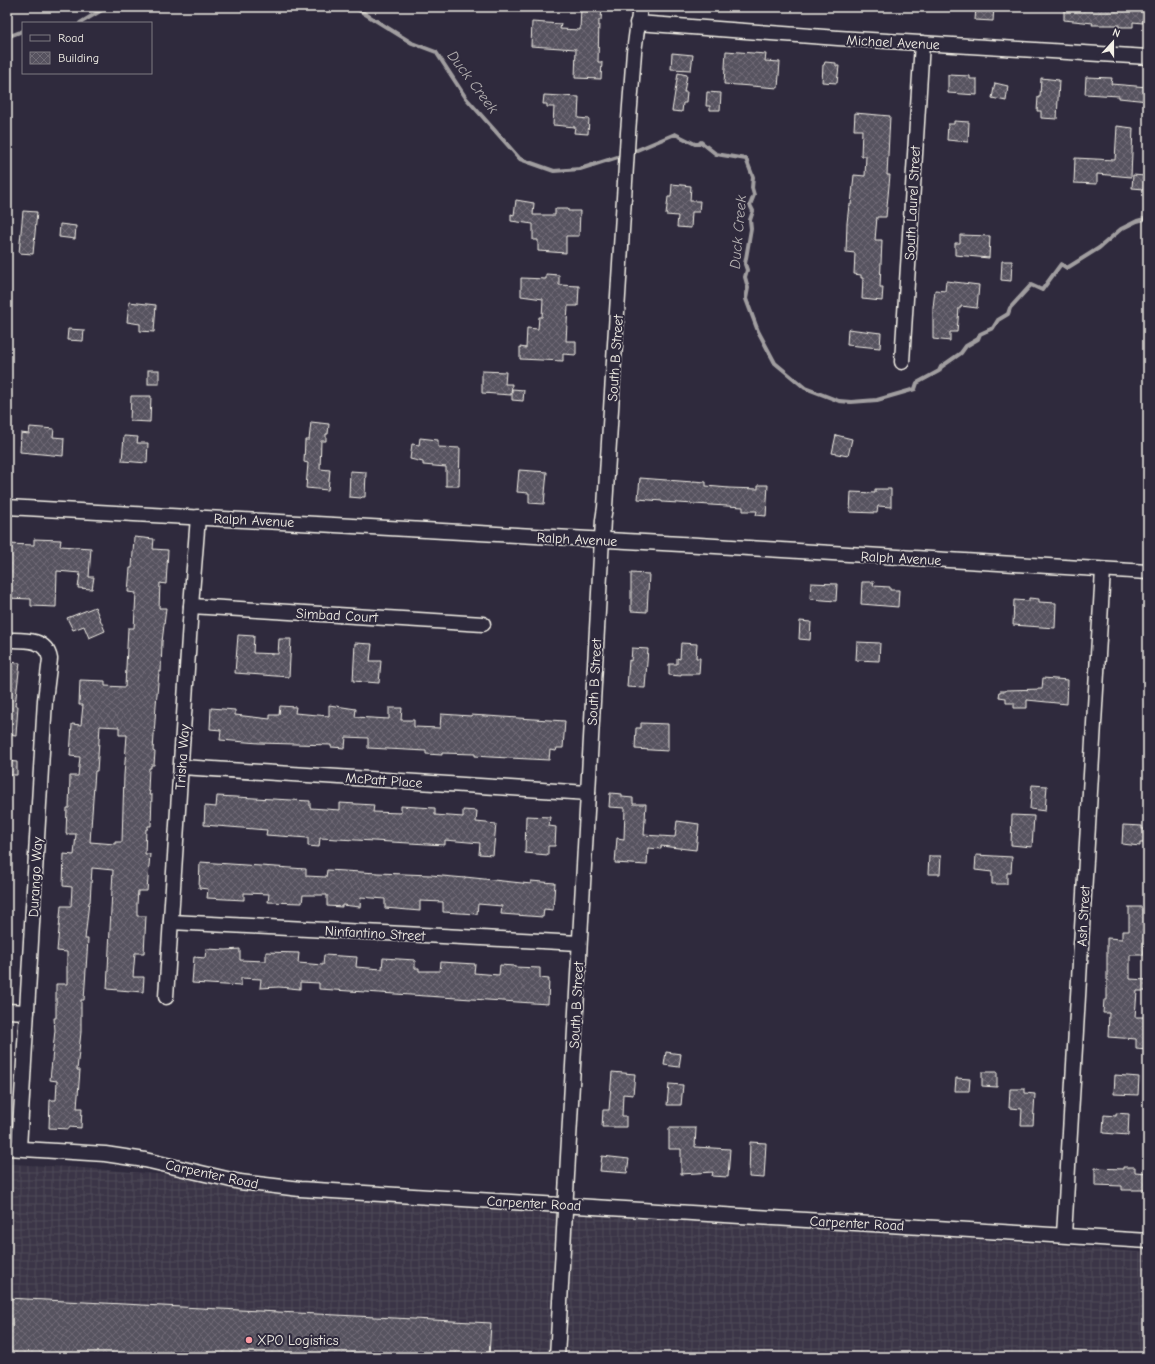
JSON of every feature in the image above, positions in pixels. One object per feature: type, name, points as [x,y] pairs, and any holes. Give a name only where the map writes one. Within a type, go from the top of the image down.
[{"type":"street","name":"South B Street","points":[[557,1357],[579,943],[603,540],[634,52],[640,7]]},
{"type":"street","name":"Michael Avenue","points":[[637,23],[838,38],[1148,57]]},
{"type":"street","name":"South Laurel Street","points":[[902,362],[922,43]]},
{"type":"street","name":"Ralph Avenue","points":[[7,507],[1148,572]]},
{"type":"street","name":"Trisha Way","points":[[166,997],[198,517]]},
{"type":"street","name":"Ash Street","points":[[1064,1235],[1103,570]]},
{"type":"street","name":"Simbad Court","points":[[191,606],[483,624]]},
{"type":"street","name":"Durango Way","points":[[7,640],[35,641],[44,647],[49,654],[50,659],[45,700],[27,1012],[13,1148]]},
{"type":"street","name":"McPatt Place","points":[[181,767],[588,793]]},
{"type":"street","name":"Ninfantino Street","points":[[171,922],[579,943]]},
{"type":"street","points":[[7,1011],[27,1012]]},
{"type":"street","name":"Carpenter Road","points":[[13,1148],[105,1154],[132,1158],[240,1182],[276,1187],[1064,1235]]},
{"type":"street","points":[[1064,1235],[1148,1240]]},
{"type":"shaded area","points":[[7,1164],[69,1167],[1148,1253],[1148,1357],[7,1357]]},
{"type":"building","points":[[581,7],[602,7],[601,20],[599,20],[598,62],[602,62],[601,79],[575,78],[576,49],[531,46],[532,22],[561,24],[560,29],[580,30]]},
{"type":"building","points":[[976,7],[994,7],[993,21],[975,20]]},
{"type":"building","points":[[1064,7],[1144,7],[1143,23],[1133,22],[1133,27],[1119,27],[1119,25],[1092,25],[1093,23],[1064,20]]},
{"type":"building","points":[[726,51],[766,54],[765,61],[780,62],[778,88],[724,84]]},
{"type":"building","points":[[672,53],[693,55],[691,70],[671,69]]},
{"type":"building","points":[[825,62],[836,63],[836,66],[839,66],[837,83],[822,82],[823,65]]},
{"type":"building","points":[[678,73],[687,75],[684,92],[687,92],[686,103],[683,103],[682,112],[672,111]]},
{"type":"building","points":[[948,75],[970,76],[970,79],[977,79],[977,95],[948,93]]},
{"type":"building","points":[[1086,77],[1112,78],[1111,84],[1148,87],[1148,101],[1119,98],[1119,96],[1085,94]]},
{"type":"building","points":[[1041,78],[1059,80],[1057,119],[1041,118],[1041,111],[1037,111],[1038,97],[1040,97]]},
{"type":"building","points":[[995,83],[1008,86],[1006,101],[992,98]]},
{"type":"building","points":[[707,92],[721,93],[720,110],[710,110],[710,106],[706,106]]},
{"type":"building","points":[[544,95],[579,97],[578,118],[589,119],[588,134],[574,133],[575,127],[553,125],[554,107],[547,107],[547,104],[543,104]]},
{"type":"building","points":[[855,113],[890,116],[887,175],[890,175],[886,217],[877,217],[875,240],[882,240],[880,287],[883,287],[882,301],[862,299],[863,278],[861,278],[861,275],[854,274],[855,253],[846,252],[847,223],[849,205],[851,205],[854,175],[865,176],[866,156],[861,156],[862,130],[854,130]]},
{"type":"building","points":[[954,121],[969,122],[968,142],[947,140],[948,124],[954,124]]},
{"type":"building","points":[[1117,126],[1133,128],[1131,177],[1097,174],[1097,184],[1074,183],[1075,158],[1115,160]]},
{"type":"building","points":[[1133,175],[1145,176],[1144,189],[1132,188]]},
{"type":"building","points":[[672,184],[691,186],[690,201],[700,201],[699,212],[692,212],[691,228],[677,227],[678,216],[666,215],[668,197],[671,197]]},
{"type":"building","points":[[516,200],[534,203],[533,215],[555,215],[555,209],[580,211],[579,236],[566,236],[566,253],[538,251],[538,240],[533,240],[533,224],[511,221],[511,214],[514,215]]},
{"type":"building","points":[[23,211],[37,212],[33,254],[19,253]]},
{"type":"building","points":[[60,224],[76,226],[75,239],[59,237]]},
{"type":"building","points":[[960,235],[990,236],[989,258],[955,255],[955,243],[960,243]]},
{"type":"building","points":[[1002,261],[1012,261],[1011,281],[1001,280]]},
{"type":"building","points":[[546,274],[559,275],[559,285],[579,286],[578,306],[568,306],[566,341],[576,341],[576,355],[563,354],[563,361],[520,359],[520,347],[526,348],[527,328],[538,329],[539,317],[542,317],[543,299],[521,296],[521,278],[546,279]]},
{"type":"building","points":[[946,281],[979,285],[977,308],[961,306],[961,308],[959,308],[957,332],[950,332],[950,341],[933,339],[933,308],[935,290],[945,291]]},
{"type":"building","points":[[129,302],[156,305],[154,332],[140,331],[140,324],[127,322]]},
{"type":"building","points":[[68,329],[84,330],[83,341],[67,340]]},
{"type":"building","points":[[848,329],[881,333],[880,348],[847,345]]},
{"type":"building","points":[[148,370],[159,370],[159,384],[148,384]]},
{"type":"building","points":[[482,371],[506,372],[505,384],[512,384],[511,395],[482,393]]},
{"type":"building","points":[[512,389],[524,390],[523,401],[512,400]]},
{"type":"building","points":[[131,396],[151,396],[150,422],[130,421]]},
{"type":"building","points":[[311,422],[329,424],[328,434],[326,434],[326,441],[321,441],[320,469],[330,470],[328,490],[306,488],[308,463],[304,462],[305,440],[309,440]]},
{"type":"building","points":[[30,427],[54,429],[53,437],[64,438],[63,456],[20,452],[21,433],[29,434]]},
{"type":"building","points":[[836,435],[852,439],[848,456],[832,453]]},
{"type":"building","points":[[124,436],[138,437],[137,443],[148,443],[147,463],[122,461]]},
{"type":"building","points":[[420,438],[438,440],[438,447],[460,448],[459,486],[446,486],[446,467],[423,465],[423,462],[410,459],[412,444],[419,445]]},
{"type":"building","points":[[519,470],[547,472],[544,504],[529,503],[529,493],[517,492]]},
{"type":"building","points":[[350,471],[366,472],[365,497],[349,497]]},
{"type":"building","points":[[640,478],[706,482],[706,486],[729,488],[758,489],[758,485],[768,485],[766,516],[756,515],[757,511],[743,511],[743,507],[638,499]]},
{"type":"building","points":[[875,489],[891,489],[891,507],[878,506],[877,513],[850,512],[851,492],[875,493]]},
{"type":"building","points":[[134,537],[154,539],[153,549],[168,550],[166,584],[160,583],[159,608],[166,608],[162,642],[161,672],[159,672],[156,705],[153,751],[155,752],[154,765],[151,765],[151,768],[149,768],[148,791],[150,791],[149,795],[152,795],[151,826],[148,826],[148,829],[146,829],[145,854],[150,854],[147,891],[138,891],[137,904],[137,916],[146,916],[144,953],[135,953],[133,977],[144,977],[143,992],[107,989],[113,870],[92,868],[90,902],[85,939],[88,939],[84,1000],[81,1000],[81,1032],[77,1070],[80,1070],[77,1108],[82,1108],[81,1128],[49,1128],[50,1100],[56,1100],[57,1081],[50,1080],[55,1030],[54,1018],[56,1018],[56,984],[67,984],[67,952],[57,951],[61,906],[71,906],[72,887],[63,886],[64,854],[74,855],[76,834],[66,834],[67,808],[69,808],[70,776],[78,776],[80,757],[70,756],[72,724],[81,725],[83,705],[79,705],[80,680],[105,681],[105,686],[125,687],[128,628],[134,628],[136,593],[128,592],[130,568],[132,568]],"holes":[[[100,726],[119,727],[119,735],[127,735],[122,842],[115,842],[115,844],[90,842]]]},
{"type":"building","points":[[34,539],[61,540],[60,546],[91,548],[89,577],[94,577],[92,589],[78,588],[80,573],[57,571],[56,607],[31,606],[31,599],[7,598],[7,544],[34,545]]},
{"type":"building","points":[[631,573],[649,574],[647,612],[631,611]]},
{"type":"building","points":[[862,582],[874,582],[873,586],[890,587],[890,590],[899,590],[898,607],[861,604]]},
{"type":"building","points":[[811,583],[837,584],[836,601],[810,599]]},
{"type":"building","points":[[1029,598],[1039,599],[1039,602],[1056,603],[1055,628],[1013,625],[1014,600],[1029,601]]},
{"type":"building","points":[[95,607],[105,631],[89,638],[84,626],[73,630],[67,618]]},
{"type":"building","points":[[800,621],[811,622],[810,640],[799,639]]},
{"type":"building","points":[[238,635],[254,636],[253,653],[278,654],[279,639],[291,639],[289,677],[235,673]]},
{"type":"building","points":[[857,642],[880,643],[879,661],[856,660]]},
{"type":"building","points":[[355,643],[372,644],[370,661],[381,661],[379,683],[353,681]]},
{"type":"building","points":[[681,643],[697,644],[696,658],[700,658],[699,674],[681,674],[681,676],[669,675],[669,664],[677,664],[677,658],[680,659]]},
{"type":"building","points":[[632,648],[648,649],[645,688],[627,687],[629,660],[631,661]]},
{"type":"building","points":[[7,662],[20,663],[15,706],[18,706],[16,735],[7,734]]},
{"type":"building","points":[[1043,678],[1068,680],[1067,704],[1027,700],[1027,708],[1014,708],[1014,703],[1006,703],[1006,698],[999,697],[1000,691],[1042,689]]},
{"type":"building","points":[[329,705],[356,709],[355,717],[389,719],[389,708],[402,708],[401,720],[414,720],[414,727],[440,728],[441,714],[565,721],[563,748],[557,748],[556,751],[550,750],[549,760],[475,756],[475,754],[442,753],[442,755],[426,754],[426,751],[368,748],[368,738],[346,737],[345,748],[331,747],[331,745],[259,743],[220,740],[221,730],[210,729],[211,708],[235,710],[235,715],[270,719],[270,715],[279,715],[280,706],[296,707],[295,713],[329,716]]},
{"type":"building","points":[[641,723],[668,724],[668,751],[635,749],[636,728],[641,728]]},
{"type":"building","points":[[7,761],[17,762],[17,775],[7,775]]},
{"type":"building","points":[[1032,785],[1047,786],[1045,811],[1030,809]]},
{"type":"building","points":[[610,793],[622,794],[622,797],[633,798],[633,804],[646,804],[644,835],[675,837],[677,821],[699,824],[696,850],[661,846],[661,849],[648,848],[647,865],[615,863],[617,838],[624,839],[625,808],[609,807]]},
{"type":"building","points":[[217,796],[310,801],[310,808],[340,810],[340,803],[374,805],[373,812],[401,813],[401,806],[435,808],[435,815],[463,817],[463,810],[477,811],[476,822],[496,824],[493,855],[479,854],[480,843],[445,840],[445,845],[320,838],[319,847],[308,846],[308,838],[266,835],[267,830],[204,825],[205,806],[216,807]]},
{"type":"building","points":[[1012,815],[1034,816],[1032,847],[1011,845]]},
{"type":"building","points":[[526,816],[550,817],[549,826],[556,827],[555,846],[548,846],[548,855],[525,853]]},
{"type":"building","points":[[1123,825],[1142,826],[1142,829],[1148,829],[1148,843],[1140,843],[1140,846],[1122,844]]},
{"type":"building","points":[[976,855],[1012,857],[1011,873],[1007,873],[1007,884],[992,884],[992,872],[975,870]]},
{"type":"building","points":[[929,856],[941,856],[940,874],[928,874]]},
{"type":"building","points":[[200,862],[306,869],[306,876],[326,877],[327,870],[465,877],[531,884],[531,881],[555,883],[553,910],[544,909],[543,917],[501,914],[502,906],[478,904],[477,914],[443,912],[443,902],[420,901],[420,911],[385,908],[385,899],[361,897],[360,907],[342,905],[342,907],[327,906],[327,895],[303,895],[302,903],[268,902],[269,894],[244,893],[244,900],[207,898],[208,889],[199,888]]},
{"type":"building","points":[[1129,907],[1148,907],[1148,925],[1146,925],[1144,955],[1130,955],[1130,979],[1148,980],[1148,991],[1137,991],[1135,1017],[1148,1017],[1148,1050],[1136,1049],[1136,1039],[1108,1037],[1109,1013],[1103,1013],[1104,1000],[1107,1000],[1107,938],[1122,939],[1122,931],[1129,931]]},
{"type":"building","points":[[206,949],[240,949],[240,960],[266,961],[266,952],[299,953],[298,963],[323,965],[324,955],[357,957],[356,967],[382,969],[383,958],[415,960],[415,968],[419,968],[419,971],[440,971],[441,962],[475,964],[474,973],[499,975],[500,965],[540,968],[540,978],[549,979],[548,1004],[319,989],[319,983],[300,982],[300,989],[279,987],[260,988],[261,979],[241,978],[241,986],[192,983],[194,957],[205,958]]},
{"type":"building","points":[[666,1052],[681,1054],[679,1067],[664,1065]]},
{"type":"building","points":[[612,1072],[635,1074],[633,1095],[623,1094],[622,1116],[626,1116],[626,1127],[602,1127],[603,1110],[609,1110]]},
{"type":"building","points":[[982,1072],[997,1072],[997,1087],[982,1086]]},
{"type":"building","points":[[1115,1075],[1139,1077],[1138,1095],[1114,1094]]},
{"type":"building","points":[[956,1078],[970,1079],[969,1091],[955,1091]]},
{"type":"building","points":[[669,1084],[683,1085],[681,1105],[667,1105]]},
{"type":"building","points":[[1010,1089],[1025,1089],[1025,1093],[1035,1094],[1033,1125],[1021,1125],[1022,1109],[1009,1108]]},
{"type":"building","points":[[1116,1113],[1129,1114],[1128,1135],[1103,1133],[1104,1115],[1116,1116]]},
{"type":"building","points":[[669,1128],[696,1128],[695,1147],[730,1149],[728,1177],[712,1176],[713,1172],[681,1174],[681,1149],[669,1149]]},
{"type":"building","points":[[750,1142],[766,1143],[764,1178],[749,1177]]},
{"type":"building","points":[[602,1156],[629,1159],[627,1173],[600,1171]]},
{"type":"building","points":[[1123,1167],[1135,1167],[1135,1172],[1148,1173],[1148,1190],[1122,1190],[1122,1186],[1095,1185],[1095,1168],[1123,1169]]},
{"type":"building","name":"XPO Logistics","points":[[7,1298],[491,1323],[489,1357],[7,1357]]},
{"type":"waterway","name":"Duck Creek","points":[[82,22],[107,7]]},
{"type":"waterway","name":"Duck Creek","points":[[354,7],[412,43],[436,52],[466,98],[520,159],[554,171],[580,169],[624,155]]},
{"type":"waterway","name":"Duck Creek","points":[[7,37],[22,31]]},
{"type":"waterway","name":"Duck Creek","points":[[630,153],[675,134],[695,144],[699,144],[701,142],[716,154],[746,159],[753,177],[752,188],[754,195],[750,205],[753,211],[750,220],[751,229],[745,264],[747,270],[745,277],[748,288],[746,299],[758,331],[775,363],[805,388],[839,401],[851,402],[877,400],[915,389],[917,383],[939,371],[941,367],[961,353],[966,346],[978,339],[980,334],[993,328],[998,320],[1008,314],[1010,308],[1031,285],[1042,290],[1061,264],[1067,268],[1099,248],[1121,229],[1137,221],[1148,218]]},
{"type":"place","name":"XPO Logistics","points":[[249,1340]]}]
